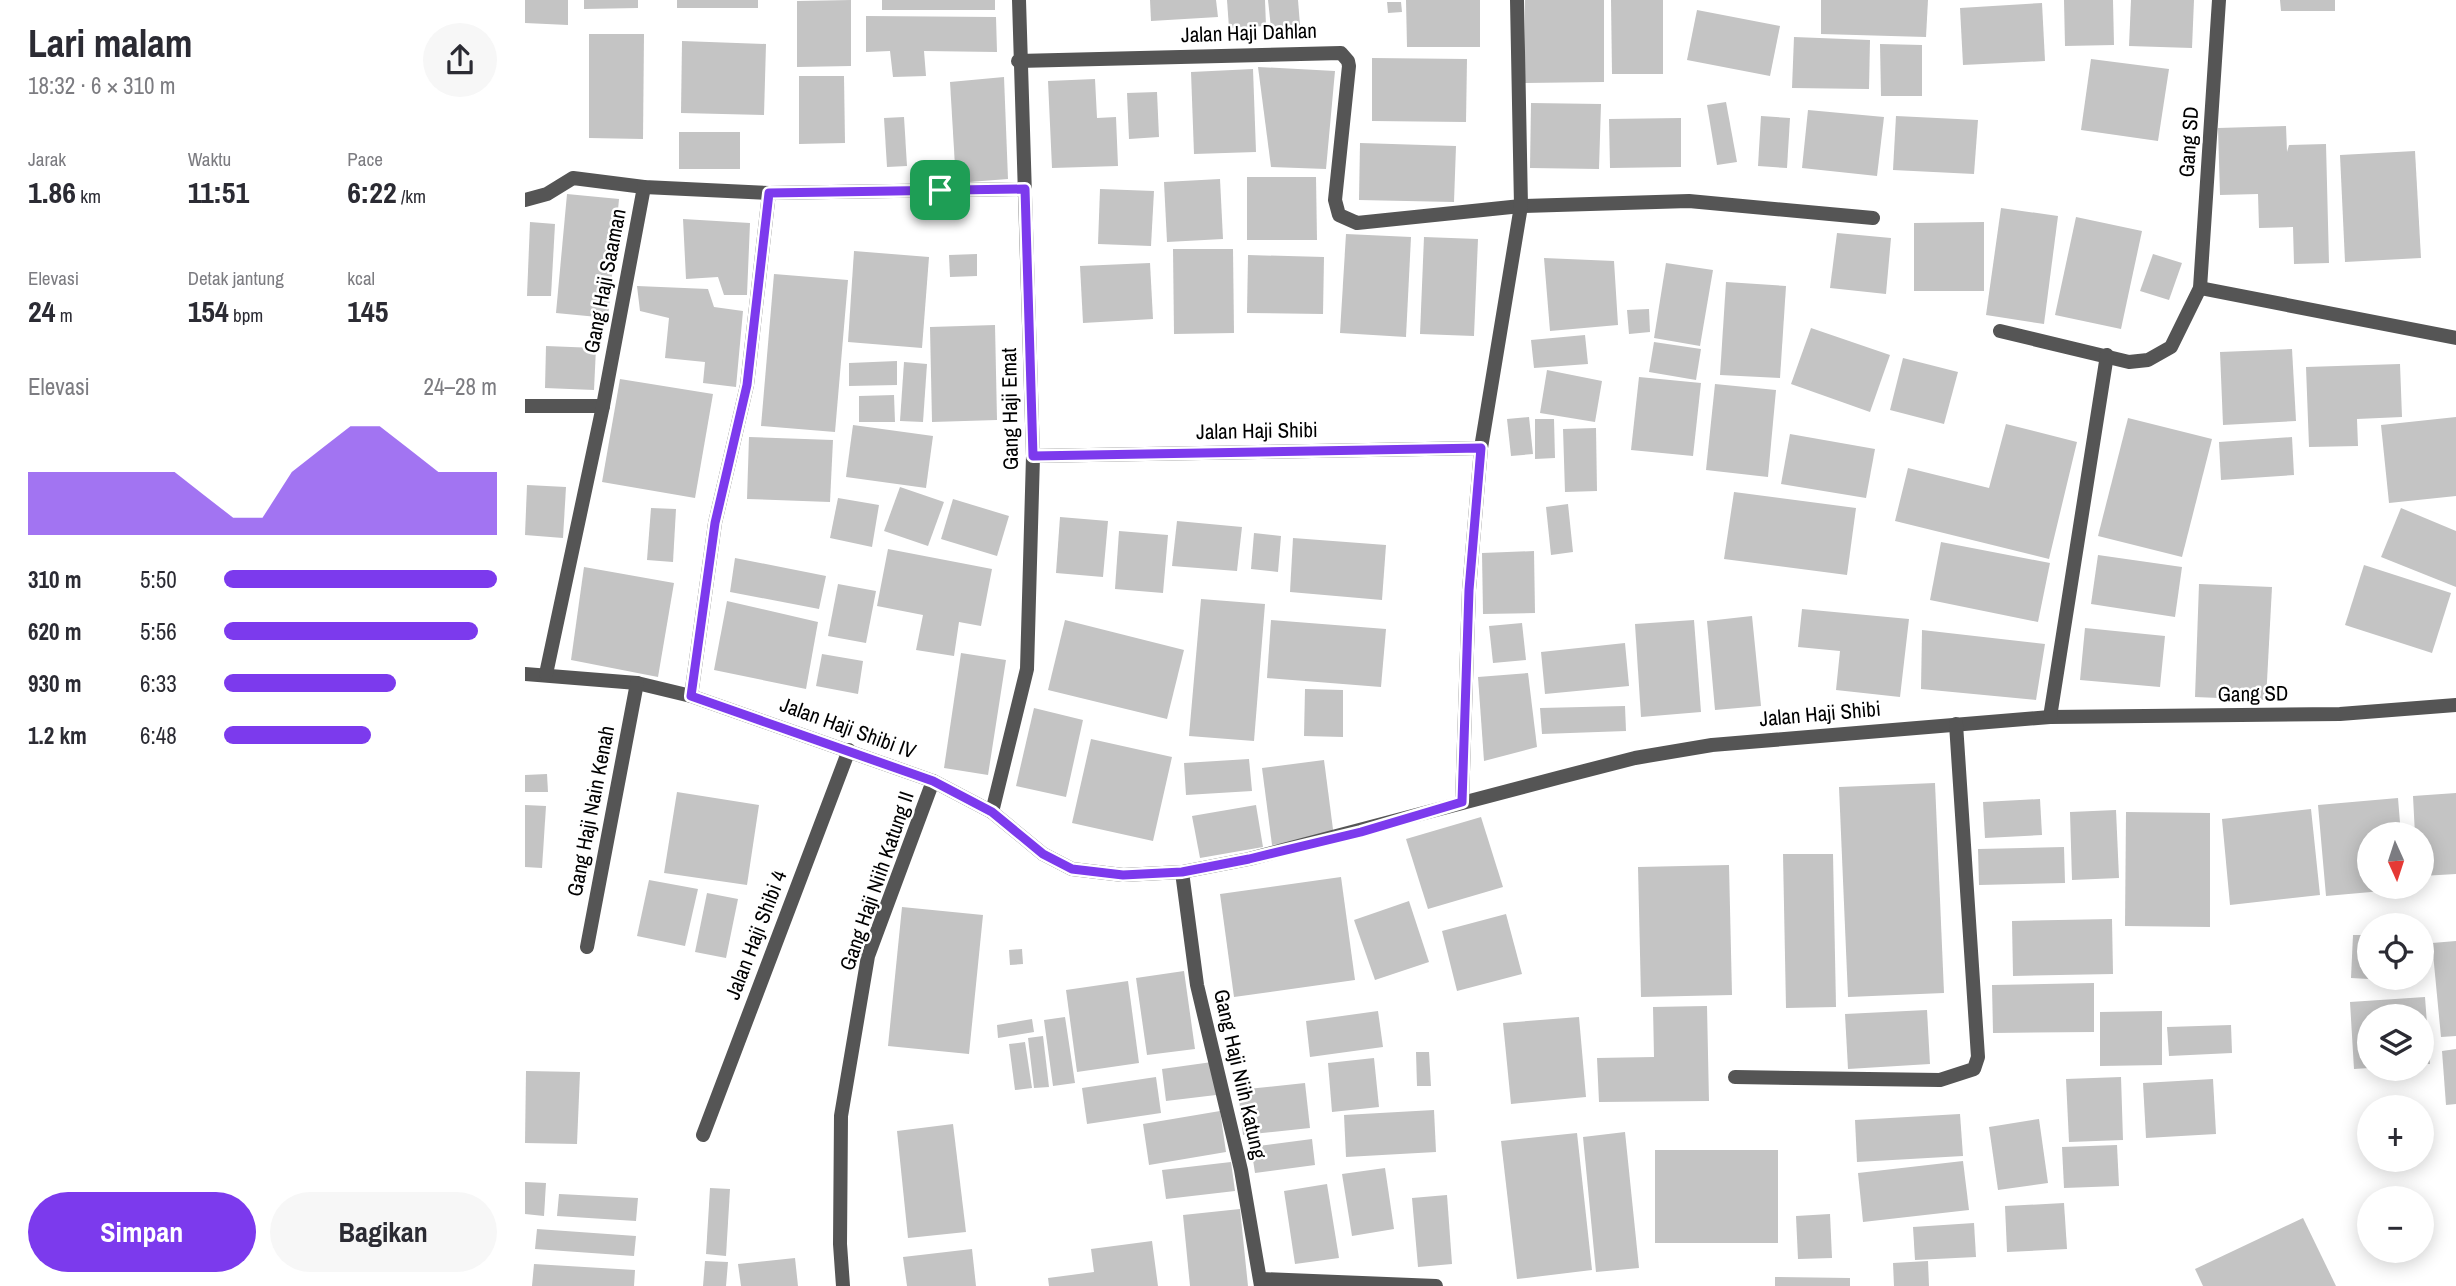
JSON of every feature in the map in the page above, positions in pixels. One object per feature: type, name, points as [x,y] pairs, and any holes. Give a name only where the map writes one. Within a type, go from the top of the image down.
[{"type":"street","name":"Gang Haji Emat","points":[[992,812],[1027,669],[1033,456],[1025,189],[1018,61],[1019,0]]},
{"type":"street","points":[[1462,802],[1469,590],[1481,448],[1521,206],[1517,0]]},
{"type":"street","name":"Gang SD","points":[[2000,331],[2129,362],[2148,360],[2171,347],[2200,288],[2219,0]]},
{"type":"street","name":"Jalan Haji Dahlan","points":[[1018,61],[1341,53],[1349,66],[1335,200],[1339,215],[1357,223],[1521,206]]},
{"type":"street","points":[[525,200],[547,194],[573,178],[644,187]]},
{"type":"street","name":"Gang Haji Saaman","points":[[546,674],[603,406],[644,187],[769,193],[1025,189]]},
{"type":"street","points":[[691,696],[715,523],[747,385],[769,193]]},
{"type":"street","points":[[1521,206],[1689,201],[1873,218]]},
{"type":"street","points":[[2200,288],[2456,338]]},
{"type":"street","points":[[2050,717],[2106,355]]},
{"type":"street","points":[[525,406],[603,406]]},
{"type":"street","name":"Jalan Haji Shibi","points":[[1033,456],[1481,448]]},
{"type":"street","name":"Jalan Haji Shibi IV","points":[[525,674],[637,683],[691,696],[849,750],[933,781],[992,812],[1043,854],[1072,869],[1123,875],[1182,872],[1361,832],[1462,802]]},
{"type":"street","name":"Gang Haji Nain Kenah","points":[[587,947],[637,683]]},
{"type":"street","name":"Gang SD","points":[[1956,724],[2050,717],[2340,714],[2456,705]]},
{"type":"street","points":[[1735,1077],[1940,1080],[1974,1069],[1978,1057],[1956,724]]},
{"type":"street","name":"Jalan Haji Shibi","points":[[1462,802],[1635,758],[1712,745],[1956,724]]},
{"type":"street","name":"Jalan Haji Shibi 4","points":[[703,1135],[849,750]]},
{"type":"street","name":"Gang Haji Niih Katung II","points":[[843,1286],[840,1244],[841,1116],[864,983],[869,956],[933,781]]},
{"type":"street","name":"Gang Haji Niih Katung","points":[[1182,872],[1197,985],[1241,1170],[1261,1282]]},
{"type":"street","points":[[1261,1282],[1436,1286]]},
{"type":"building","points":[[525,0],[568,0],[568,25],[525,23]]},
{"type":"building","points":[[584,0],[638,0],[638,8],[584,9]]},
{"type":"building","points":[[677,0],[758,0],[758,8],[677,8]]},
{"type":"building","points":[[851,0],[851,66],[797,67],[797,1]]},
{"type":"building","points":[[882,0],[995,0],[995,10],[882,10]]},
{"type":"building","points":[[1150,0],[1216,0],[1218,17],[1151,21]]},
{"type":"building","points":[[1227,0],[1265,0],[1266,26],[1229,28]]},
{"type":"building","points":[[1268,0],[1298,0],[1300,25],[1271,28]]},
{"type":"building","points":[[1406,0],[1480,0],[1480,47],[1407,47]]},
{"type":"building","points":[[1525,0],[1604,0],[1604,82],[1525,83]]},
{"type":"building","points":[[1611,0],[1663,0],[1663,74],[1612,74]]},
{"type":"building","points":[[1821,0],[1928,0],[1926,37],[1821,34]]},
{"type":"building","points":[[2064,0],[2113,0],[2114,45],[2065,46]]},
{"type":"building","points":[[2131,0],[2194,0],[2192,48],[2129,46]]},
{"type":"building","points":[[2280,0],[2335,0],[2335,11],[2281,11]]},
{"type":"building","points":[[1387,2],[1401,2],[1402,12],[1388,13]]},
{"type":"building","points":[[2042,3],[2045,61],[1963,65],[1960,8]]},
{"type":"building","points":[[1697,10],[1780,26],[1770,76],[1687,60]]},
{"type":"building","points":[[866,16],[996,17],[997,52],[924,51],[926,76],[893,77],[890,51],[866,52]]},
{"type":"building","points":[[589,34],[644,34],[643,139],[589,138]]},
{"type":"building","points":[[1794,37],[1870,40],[1869,89],[1792,88]]},
{"type":"building","points":[[682,41],[766,44],[764,115],[681,113]]},
{"type":"building","points":[[1880,44],[1922,45],[1922,96],[1881,96]]},
{"type":"building","points":[[1372,58],[1467,59],[1466,122],[1372,121]]},
{"type":"building","points":[[2091,59],[2169,69],[2158,141],[2081,130]]},
{"type":"building","points":[[1258,67],[1335,71],[1326,169],[1271,167]]},
{"type":"building","points":[[1253,69],[1256,152],[1194,154],[1191,72]]},
{"type":"building","points":[[799,76],[844,76],[845,143],[799,144]]},
{"type":"building","points":[[1004,77],[1008,179],[956,183],[950,82]]},
{"type":"building","points":[[1095,79],[1097,118],[1116,117],[1118,166],[1052,168],[1048,81]]},
{"type":"building","points":[[1157,92],[1159,137],[1129,139],[1127,93]]},
{"type":"building","points":[[1726,102],[1737,162],[1717,165],[1707,105]]},
{"type":"building","points":[[1531,103],[1601,104],[1599,169],[1530,168]]},
{"type":"building","points":[[1808,110],[1884,117],[1877,176],[1802,168]]},
{"type":"building","points":[[1761,116],[1790,118],[1787,168],[1758,166]]},
{"type":"building","points":[[1896,116],[1978,120],[1974,174],[1893,170]]},
{"type":"building","points":[[904,117],[907,166],[887,167],[884,118]]},
{"type":"building","points":[[1681,118],[1681,167],[1610,168],[1609,119]]},
{"type":"building","points":[[2286,126],[2287,152],[2289,145],[2326,144],[2329,263],[2294,264],[2293,227],[2259,228],[2258,194],[2220,195],[2218,128]]},
{"type":"building","points":[[679,132],[740,132],[740,169],[679,169]]},
{"type":"building","points":[[1360,143],[1456,146],[1454,202],[1359,200]]},
{"type":"building","points":[[2415,151],[2421,258],[2345,262],[2340,155]]},
{"type":"building","points":[[1247,177],[1316,177],[1317,240],[1247,240]]},
{"type":"building","points":[[1220,179],[1223,239],[1167,242],[1164,182]]},
{"type":"building","points":[[1100,189],[1154,191],[1151,246],[1098,244]]},
{"type":"building","points":[[567,194],[619,199],[608,318],[556,313]]},
{"type":"building","points":[[2001,208],[2058,216],[2044,324],[1986,315]]},
{"type":"building","points":[[2076,217],[2142,231],[2121,329],[2055,315]]},
{"type":"building","points":[[683,219],[750,223],[747,295],[724,295],[718,277],[686,279]]},
{"type":"building","points":[[530,222],[555,224],[551,296],[527,296]]},
{"type":"building","points":[[1984,222],[1984,291],[1914,291],[1914,223]]},
{"type":"building","points":[[1837,233],[1891,238],[1886,294],[1830,288]]},
{"type":"building","points":[[1346,234],[1411,237],[1406,337],[1340,333]]},
{"type":"building","points":[[1424,237],[1478,239],[1474,336],[1420,334]]},
{"type":"building","points":[[1173,249],[1233,249],[1234,333],[1174,334]]},
{"type":"building","points":[[854,251],[929,257],[922,348],[848,342]]},
{"type":"building","points":[[977,254],[977,276],[950,277],[949,255]]},
{"type":"building","points":[[2153,254],[2182,263],[2169,300],[2140,291]]},
{"type":"building","points":[[1248,255],[1324,257],[1323,314],[1247,313]]},
{"type":"building","points":[[1544,258],[1614,261],[1618,325],[1550,331]]},
{"type":"building","points":[[1150,263],[1153,319],[1083,323],[1080,266]]},
{"type":"building","points":[[1666,263],[1713,270],[1700,346],[1654,338]]},
{"type":"building","points":[[774,274],[848,280],[835,432],[761,426]]},
{"type":"building","points":[[1726,282],[1786,286],[1780,378],[1720,375]]},
{"type":"building","points":[[637,286],[708,289],[714,307],[743,311],[736,387],[703,383],[705,362],[665,358],[669,318],[640,311]]},
{"type":"building","points":[[1649,309],[1650,332],[1629,334],[1627,310]]},
{"type":"building","points":[[995,325],[997,420],[932,422],[930,327]]},
{"type":"building","points":[[1811,328],[1890,355],[1870,412],[1791,384]]},
{"type":"building","points":[[1585,335],[1588,364],[1534,368],[1531,340]]},
{"type":"building","points":[[1654,342],[1701,349],[1696,380],[1649,372]]},
{"type":"building","points":[[546,346],[596,348],[594,390],[545,388]]},
{"type":"building","points":[[2292,349],[2296,421],[2223,425],[2220,352]]},
{"type":"building","points":[[1903,358],[1958,372],[1944,424],[1890,410]]},
{"type":"building","points":[[897,361],[897,385],[849,386],[849,363]]},
{"type":"building","points":[[904,362],[927,364],[923,422],[900,421]]},
{"type":"building","points":[[2400,364],[2402,417],[2357,419],[2358,446],[2309,447],[2306,367]]},
{"type":"building","points":[[1547,370],[1602,381],[1595,422],[1540,413]]},
{"type":"building","points":[[1639,377],[1701,383],[1693,456],[1631,450]]},
{"type":"building","points":[[620,379],[713,394],[695,498],[602,482]]},
{"type":"building","points":[[1715,384],[1776,390],[1768,477],[1706,470]]},
{"type":"building","points":[[894,395],[895,422],[859,422],[859,396]]},
{"type":"building","points":[[1529,417],[1533,454],[1511,456],[1507,419]]},
{"type":"building","points":[[2456,417],[2456,496],[2389,503],[2381,425]]},
{"type":"building","points":[[2128,418],[2212,439],[2182,557],[2098,536]]},
{"type":"building","points":[[1535,419],[1554,419],[1555,458],[1535,459]]},
{"type":"building","points":[[2006,424],[2077,442],[2049,559],[1895,521],[1908,468],[1989,488]]},
{"type":"building","points":[[853,425],[933,436],[926,488],[846,477]]},
{"type":"building","points":[[1596,428],[1597,491],[1565,492],[1563,429]]},
{"type":"building","points":[[1790,434],[1875,449],[1866,498],[1781,484]]},
{"type":"building","points":[[749,437],[833,440],[830,502],[747,499]]},
{"type":"building","points":[[2292,437],[2294,475],[2221,480],[2219,442]]},
{"type":"building","points":[[527,485],[566,487],[563,538],[525,535]]},
{"type":"building","points":[[900,487],[944,502],[928,546],[884,531]]},
{"type":"building","points":[[1734,492],[1856,508],[1847,575],[1724,559]]},
{"type":"building","points":[[838,498],[879,505],[872,547],[830,538]]},
{"type":"building","points":[[953,499],[1009,516],[997,556],[941,539]]},
{"type":"building","points":[[1568,504],[1573,552],[1551,555],[1546,507]]},
{"type":"building","points":[[651,508],[676,509],[673,562],[647,560]]},
{"type":"building","points":[[2401,508],[2456,531],[2456,587],[2381,557]]},
{"type":"building","points":[[1060,517],[1108,521],[1103,577],[1056,573]]},
{"type":"building","points":[[1177,521],[1242,527],[1237,571],[1172,566]]},
{"type":"building","points":[[1119,531],[1168,535],[1163,593],[1115,589]]},
{"type":"building","points":[[1254,533],[1281,536],[1278,572],[1251,569]]},
{"type":"building","points":[[1293,538],[1386,545],[1382,600],[1290,592]]},
{"type":"building","points":[[1941,542],[2050,563],[2038,622],[1930,600]]},
{"type":"building","points":[[888,549],[992,569],[981,626],[959,622],[954,656],[916,650],[923,615],[877,606]]},
{"type":"building","points":[[1534,551],[1535,613],[1483,614],[1482,553]]},
{"type":"building","points":[[2098,555],[2182,567],[2175,617],[2091,604]]},
{"type":"building","points":[[735,558],[826,576],[819,609],[730,592]]},
{"type":"building","points":[[2364,565],[2451,593],[2432,653],[2345,625]]},
{"type":"building","points":[[584,567],[674,583],[658,677],[571,660]]},
{"type":"building","points":[[838,584],[876,591],[866,643],[828,636]]},
{"type":"building","points":[[2199,584],[2272,587],[2266,700],[2195,697]]},
{"type":"building","points":[[1201,599],[1265,604],[1254,741],[1189,736]]},
{"type":"building","points":[[727,601],[818,622],[806,689],[714,670]]},
{"type":"building","points":[[1802,609],[1909,619],[1900,697],[1836,690],[1840,651],[1798,647]]},
{"type":"building","points":[[1752,616],[1761,706],[1715,710],[1707,621]]},
{"type":"building","points":[[1065,620],[1184,650],[1167,719],[1048,690]]},
{"type":"building","points":[[1271,620],[1386,629],[1381,687],[1267,678]]},
{"type":"building","points":[[1694,620],[1701,712],[1641,717],[1635,624]]},
{"type":"building","points":[[1522,623],[1526,660],[1493,663],[1489,626]]},
{"type":"building","points":[[2085,628],[2165,636],[2160,687],[2080,680]]},
{"type":"building","points":[[1922,630],[2045,644],[2036,700],[1921,689]]},
{"type":"building","points":[[1625,643],[1629,686],[1545,694],[1541,652]]},
{"type":"building","points":[[961,653],[1006,660],[988,775],[944,768]]},
{"type":"building","points":[[822,654],[863,661],[858,694],[816,686]]},
{"type":"building","points":[[1528,673],[1537,747],[1484,761],[1478,677]]},
{"type":"building","points":[[1305,689],[1343,690],[1343,737],[1304,736]]},
{"type":"building","points":[[1625,706],[1626,731],[1542,734],[1540,708]]},
{"type":"building","points":[[1034,708],[1083,720],[1066,797],[1016,786]]},
{"type":"building","points":[[1091,739],[1172,757],[1153,841],[1072,823]]},
{"type":"building","points":[[1249,759],[1252,791],[1186,795],[1184,763]]},
{"type":"building","points":[[1324,760],[1334,837],[1272,845],[1262,768]]},
{"type":"building","points":[[547,774],[548,792],[525,792],[525,775]]},
{"type":"building","points":[[1935,783],[1944,993],[1848,997],[1839,787]]},
{"type":"building","points":[[677,792],[759,805],[747,885],[664,873]]},
{"type":"building","points":[[2456,793],[2456,874],[2434,875],[2434,822],[2414,822],[2413,796]]},
{"type":"building","points":[[2398,798],[2400,822],[2357,822],[2357,893],[2326,896],[2318,805]]},
{"type":"building","points":[[2040,799],[2042,835],[1985,838],[1983,802]]},
{"type":"building","points":[[525,805],[546,806],[542,868],[525,867]]},
{"type":"building","points":[[1256,805],[1263,847],[1200,858],[1192,816]]},
{"type":"building","points":[[2311,809],[2320,895],[2230,905],[2222,819]]},
{"type":"building","points":[[2116,810],[2119,878],[2072,880],[2070,812]]},
{"type":"building","points":[[2126,812],[2210,813],[2210,927],[2125,926]]},
{"type":"building","points":[[1481,817],[1503,887],[1428,909],[1406,839]]},
{"type":"building","points":[[2064,847],[2065,883],[1979,885],[1978,849]]},
{"type":"building","points":[[1783,854],[1833,854],[1836,1007],[1786,1008]]},
{"type":"building","points":[[1729,865],[1732,995],[1641,997],[1638,867]]},
{"type":"building","points":[[1341,877],[1355,980],[1234,997],[1220,894]]},
{"type":"building","points":[[649,880],[698,889],[685,946],[637,936]]},
{"type":"building","points":[[707,893],[738,899],[726,958],[695,952]]},
{"type":"building","points":[[1409,901],[1429,962],[1375,980],[1354,920]]},
{"type":"building","points":[[902,907],[983,915],[969,1054],[888,1046]]},
{"type":"building","points":[[1506,914],[1522,974],[1457,991],[1442,931]]},
{"type":"building","points":[[2112,919],[2113,974],[2013,976],[2012,921]]},
{"type":"building","points":[[2353,935],[2357,935],[2357,978],[2351,978]]},
{"type":"building","points":[[2456,941],[2456,1036],[2441,1037],[2434,943]]},
{"type":"building","points":[[1022,949],[1023,964],[1010,965],[1009,950]]},
{"type":"building","points":[[1184,971],[1195,1049],[1147,1055],[1136,978]]},
{"type":"building","points":[[1128,981],[1139,1063],[1077,1072],[1066,990]]},
{"type":"building","points":[[2094,983],[2094,1032],[1993,1033],[1992,985]]},
{"type":"building","points":[[2425,997],[2426,1004],[2357,1004],[2357,1069],[2354,1069],[2350,1002]]},
{"type":"building","points":[[1707,1006],[1709,1101],[1599,1102],[1597,1058],[1654,1057],[1653,1007]]},
{"type":"building","points":[[1927,1010],[1930,1064],[1848,1069],[1845,1014]]},
{"type":"building","points":[[1378,1011],[1383,1047],[1310,1057],[1306,1021]]},
{"type":"building","points":[[2162,1011],[2162,1065],[2100,1066],[2100,1012]]},
{"type":"building","points":[[1065,1017],[1075,1083],[1053,1086],[1044,1020]]},
{"type":"building","points":[[1579,1017],[1586,1097],[1511,1104],[1503,1023]]},
{"type":"building","points":[[1032,1019],[1034,1032],[998,1038],[997,1025]]},
{"type":"building","points":[[2231,1025],[2232,1053],[2169,1056],[2167,1027]]},
{"type":"building","points":[[1043,1036],[1049,1087],[1034,1088],[1028,1038]]},
{"type":"building","points":[[1025,1042],[1032,1088],[1015,1090],[1009,1044]]},
{"type":"building","points":[[2456,1049],[2456,1104],[2446,1105],[2442,1051]]},
{"type":"building","points":[[1416,1052],[1429,1052],[1431,1086],[1417,1086]]},
{"type":"building","points":[[1374,1058],[1379,1107],[1332,1112],[1328,1063]]},
{"type":"building","points":[[1212,1062],[1216,1095],[1166,1101],[1162,1069]]},
{"type":"building","points":[[526,1071],[580,1072],[577,1144],[525,1143]]},
{"type":"building","points":[[1156,1077],[1161,1113],[1087,1124],[1082,1088]]},
{"type":"building","points":[[2121,1077],[2123,1140],[2069,1142],[2066,1079]]},
{"type":"building","points":[[2213,1079],[2216,1134],[2146,1138],[2143,1083]]},
{"type":"building","points":[[1305,1083],[1310,1128],[1243,1135],[1238,1090]]},
{"type":"building","points":[[1434,1110],[1436,1152],[1346,1157],[1344,1115]]},
{"type":"building","points":[[1220,1111],[1226,1152],[1149,1165],[1143,1124]]},
{"type":"building","points":[[1960,1114],[1963,1156],[1857,1162],[1855,1120]]},
{"type":"building","points":[[2039,1119],[2048,1183],[1998,1190],[1989,1127]]},
{"type":"building","points":[[953,1124],[966,1232],[908,1238],[897,1131]]},
{"type":"building","points":[[1625,1132],[1639,1268],[1596,1272],[1583,1137]]},
{"type":"building","points":[[1577,1133],[1592,1270],[1517,1279],[1501,1141]]},
{"type":"building","points":[[1312,1139],[1315,1165],[1255,1173],[1251,1147]]},
{"type":"building","points":[[2117,1145],[2119,1186],[2064,1188],[2062,1147]]},
{"type":"building","points":[[1655,1150],[1778,1150],[1778,1243],[1655,1243]]},
{"type":"building","points":[[1963,1161],[1969,1210],[1863,1222],[1858,1173]]},
{"type":"building","points":[[1231,1162],[1235,1191],[1166,1199],[1162,1170]]},
{"type":"building","points":[[1385,1168],[1394,1229],[1352,1236],[1342,1174]]},
{"type":"building","points":[[525,1182],[546,1183],[544,1216],[525,1214]]},
{"type":"building","points":[[1327,1184],[1339,1258],[1295,1264],[1284,1191]]},
{"type":"building","points":[[710,1188],[730,1189],[726,1256],[706,1254]]},
{"type":"building","points":[[559,1194],[638,1198],[636,1221],[557,1216]]},
{"type":"building","points":[[1447,1195],[1452,1264],[1418,1267],[1412,1198]]},
{"type":"building","points":[[2064,1203],[2067,1249],[2007,1252],[2005,1206]]},
{"type":"building","points":[[1240,1209],[1248,1286],[1190,1286],[1183,1215]]},
{"type":"building","points":[[1830,1214],[1832,1258],[1798,1259],[1796,1216]]},
{"type":"building","points":[[2303,1218],[2336,1286],[2203,1286],[2195,1269]]},
{"type":"building","points":[[1974,1223],[1976,1257],[1915,1260],[1913,1227]]},
{"type":"building","points":[[537,1229],[636,1236],[634,1256],[535,1249]]},
{"type":"building","points":[[1152,1241],[1158,1286],[1049,1286],[1048,1278],[1094,1272],[1091,1249]]},
{"type":"building","points":[[972,1249],[976,1286],[907,1286],[903,1257]]},
{"type":"building","points":[[795,1258],[798,1286],[741,1286],[738,1264]]},
{"type":"building","points":[[705,1261],[728,1262],[726,1286],[703,1286]]},
{"type":"building","points":[[1928,1261],[1929,1286],[1894,1286],[1893,1263]]},
{"type":"building","points":[[534,1264],[635,1270],[634,1286],[532,1286]]},
{"type":"building","points":[[1775,1277],[1850,1278],[1850,1286],[1775,1286]]},
{"type":"route","points":[[1025,189],[1033,456],[1481,448],[1469,590],[1467,738],[1462,802],[1361,832],[1182,872],[1123,875],[1072,869],[1043,854],[992,812],[933,781],[691,696],[715,523],[747,385],[769,193],[940,190],[1025,189]]}]
